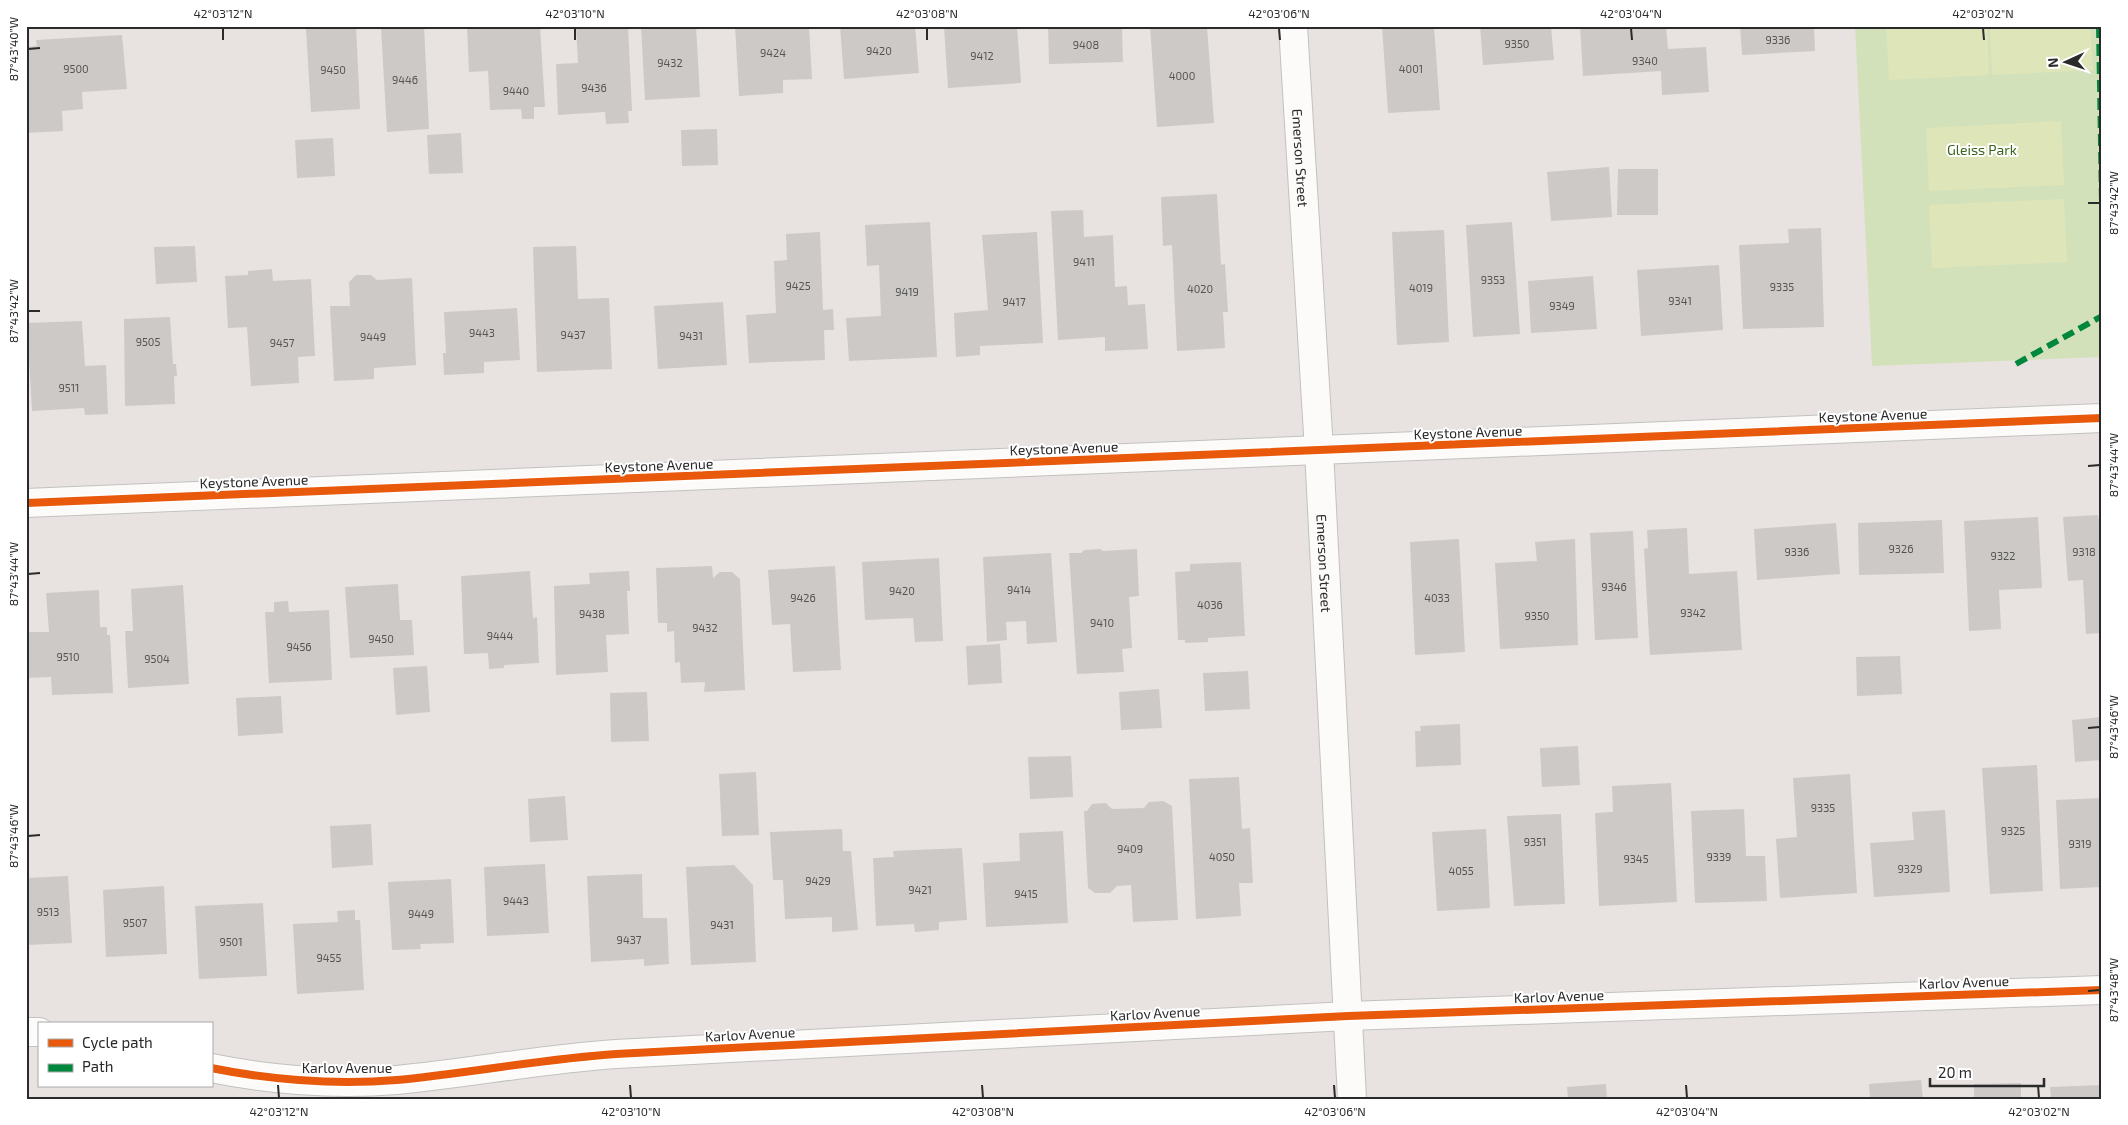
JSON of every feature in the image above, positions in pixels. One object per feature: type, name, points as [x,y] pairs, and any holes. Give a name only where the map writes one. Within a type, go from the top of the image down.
[{"type":"street","name":"Emerson Street","points":[[1293,26],[1319,450],[1352,1099]]},
{"type":"street","name":"Keystone Avenue","points":[[26,503],[2102,418]]},
{"type":"street","name":"Karlov Avenue","points":[[212,1068],[281,1079],[396,1080],[566,1057],[616,1054],[1348,1016],[2102,990]]},
{"type":"green space","name":"Gleiss Park","points":[[1855,26],[2102,26],[2102,357],[1872,366]]},
{"type":"green space","points":[[1886,26],[1987,26],[1989,75],[1889,80]]},
{"type":"green space","points":[[1990,26],[2090,26],[2093,70],[1992,75]]},
{"type":"green space","points":[[2061,121],[2064,185],[1929,191],[1926,128]]},
{"type":"green space","points":[[2064,199],[2067,262],[1932,268],[1929,205]]},
{"type":"building","points":[[356,26],[360,109],[311,112],[306,29]]},
{"type":"building","points":[[424,26],[429,129],[387,132],[381,28]]},
{"type":"building","points":[[467,26],[540,26],[545,107],[534,107],[534,119],[522,119],[521,109],[490,110],[488,71],[469,72]]},
{"type":"building","points":[[576,26],[628,26],[632,111],[628,111],[629,123],[606,124],[605,112],[558,115],[556,64],[578,63]]},
{"type":"building","points":[[641,26],[696,26],[700,97],[645,100]]},
{"type":"building","points":[[735,26],[809,26],[812,79],[783,80],[783,93],[739,96]]},
{"type":"building","points":[[840,26],[915,26],[919,73],[844,79]]},
{"type":"building","points":[[944,26],[1017,26],[1021,83],[948,88]]},
{"type":"building","points":[[1048,26],[1122,26],[1123,62],[1049,64]]},
{"type":"building","points":[[1150,26],[1207,26],[1214,123],[1157,127]]},
{"type":"building","points":[[1382,26],[1434,26],[1440,110],[1388,113]]},
{"type":"building","points":[[1480,26],[1551,26],[1554,60],[1483,65]]},
{"type":"building","points":[[1580,26],[1666,26],[1668,49],[1706,47],[1709,92],[1662,95],[1661,71],[1583,76]]},
{"type":"building","points":[[1740,26],[1814,26],[1815,51],[1742,55]]},
{"type":"building","points":[[122,35],[127,89],[82,92],[83,109],[62,111],[63,131],[26,133],[26,47],[37,46],[36,40]]},
{"type":"building","points":[[717,129],[718,165],[682,166],[681,130]]},
{"type":"building","points":[[461,133],[463,173],[429,174],[427,135]]},
{"type":"building","points":[[333,138],[335,176],[297,178],[295,140]]},
{"type":"building","points":[[1609,167],[1612,217],[1551,221],[1547,172]]},
{"type":"building","points":[[1618,169],[1658,169],[1658,215],[1617,215]]},
{"type":"building","points":[[1217,194],[1221,265],[1225,264],[1228,312],[1223,312],[1225,348],[1177,351],[1172,245],[1163,246],[1161,197]]},
{"type":"building","points":[[1083,210],[1084,237],[1113,235],[1115,287],[1127,286],[1128,305],[1145,304],[1148,349],[1105,351],[1105,337],[1058,340],[1051,211]]},
{"type":"building","points":[[930,222],[937,357],[849,361],[846,318],[881,316],[879,265],[867,266],[865,225]]},
{"type":"building","points":[[1512,222],[1520,334],[1473,337],[1466,225]]},
{"type":"building","points":[[1821,228],[1824,327],[1743,329],[1739,245],[1789,243],[1788,229]]},
{"type":"building","points":[[1444,230],[1449,342],[1397,345],[1392,232]]},
{"type":"building","points":[[820,232],[823,310],[833,309],[834,330],[824,330],[825,360],[749,363],[746,315],[776,313],[774,261],[787,260],[786,234]]},
{"type":"building","points":[[1037,232],[1043,343],[980,346],[980,355],[956,357],[954,313],[988,310],[982,235]]},
{"type":"building","points":[[195,246],[197,282],[156,284],[154,247]]},
{"type":"building","points":[[576,246],[578,299],[609,298],[612,369],[537,372],[533,247]]},
{"type":"building","points":[[1719,265],[1723,330],[1641,336],[1637,270]]},
{"type":"building","points":[[272,269],[273,281],[311,279],[315,356],[298,357],[299,383],[251,386],[247,327],[228,328],[225,276],[248,275],[248,271]]},
{"type":"building","points":[[356,275],[371,275],[377,280],[412,278],[416,365],[374,368],[374,379],[334,381],[330,306],[350,306],[349,282]]},
{"type":"building","points":[[1593,276],[1597,329],[1531,333],[1528,281]]},
{"type":"building","points":[[723,302],[727,365],[658,369],[654,306]]},
{"type":"building","points":[[517,308],[520,360],[484,362],[484,373],[444,375],[443,353],[446,353],[444,312]]},
{"type":"building","points":[[170,317],[173,364],[176,364],[177,376],[174,376],[175,404],[125,406],[124,319]]},
{"type":"building","points":[[82,321],[85,366],[106,365],[108,414],[85,415],[84,408],[32,411],[27,323]]},
{"type":"building","points":[[2098,515],[2099,521],[2102,521],[2102,633],[2086,634],[2083,580],[2068,581],[2063,517]]},
{"type":"building","points":[[2038,517],[2042,588],[1999,590],[2001,629],[1969,631],[1964,521]]},
{"type":"building","points":[[1942,520],[1944,573],[1859,575],[1858,523]]},
{"type":"building","points":[[1836,523],[1840,574],[1757,580],[1754,529]]},
{"type":"building","points":[[1687,528],[1689,574],[1737,571],[1742,650],[1650,655],[1644,549],[1648,548],[1647,530]]},
{"type":"building","points":[[1633,531],[1638,638],[1595,640],[1590,533]]},
{"type":"building","points":[[1459,539],[1465,652],[1415,655],[1410,542]]},
{"type":"building","points":[[1575,539],[1578,645],[1500,649],[1495,563],[1537,561],[1535,542]]},
{"type":"building","points":[[1100,549],[1103,551],[1137,549],[1139,596],[1129,597],[1132,648],[1122,649],[1124,672],[1077,674],[1069,553],[1081,553],[1084,550]]},
{"type":"building","points":[[1051,553],[1057,642],[1027,644],[1026,621],[1006,622],[1007,640],[987,642],[983,557]]},
{"type":"building","points":[[939,558],[943,641],[915,642],[913,618],[865,620],[862,562]]},
{"type":"building","points":[[1241,562],[1245,636],[1208,638],[1208,642],[1185,643],[1185,640],[1178,640],[1175,572],[1190,571],[1190,564]]},
{"type":"building","points":[[712,566],[713,578],[720,572],[732,572],[740,579],[745,690],[704,692],[705,682],[681,683],[680,662],[675,663],[674,631],[667,632],[667,623],[658,623],[656,568]]},
{"type":"building","points":[[835,566],[841,670],[793,672],[790,624],[772,625],[768,570]]},
{"type":"building","points":[[530,571],[533,618],[537,617],[539,663],[504,665],[504,668],[489,669],[488,653],[464,654],[461,576]]},
{"type":"building","points":[[629,571],[630,591],[627,591],[629,634],[606,635],[608,672],[556,675],[554,586],[590,584],[589,573]]},
{"type":"building","points":[[398,584],[400,620],[412,620],[414,655],[350,658],[345,587]]},
{"type":"building","points":[[183,585],[189,684],[128,688],[125,631],[133,631],[131,589]]},
{"type":"building","points":[[99,590],[100,627],[107,627],[107,635],[110,635],[113,693],[52,695],[51,677],[26,678],[26,632],[49,632],[46,593]]},
{"type":"building","points":[[288,601],[289,612],[329,610],[332,680],[269,683],[265,612],[274,612],[274,602]]},
{"type":"building","points":[[1000,644],[1002,683],[968,685],[966,646]]},
{"type":"building","points":[[1900,656],[1902,694],[1857,696],[1856,657]]},
{"type":"building","points":[[427,666],[430,712],[396,715],[393,668]]},
{"type":"building","points":[[1248,671],[1250,709],[1205,711],[1203,673]]},
{"type":"building","points":[[1159,689],[1162,728],[1121,730],[1119,692]]},
{"type":"building","points":[[647,692],[649,741],[611,742],[610,693]]},
{"type":"building","points":[[281,696],[283,733],[238,736],[236,698]]},
{"type":"building","points":[[2102,717],[2102,760],[2075,762],[2072,720]]},
{"type":"building","points":[[1460,724],[1461,765],[1416,767],[1415,731],[1421,731],[1420,726]]},
{"type":"building","points":[[1578,746],[1580,785],[1542,787],[1540,748]]},
{"type":"building","points":[[1071,756],[1073,797],[1030,799],[1028,757]]},
{"type":"building","points":[[2037,765],[2043,891],[1990,894],[1982,768]]},
{"type":"building","points":[[756,772],[759,835],[722,836],[719,774]]},
{"type":"building","points":[[1850,774],[1857,893],[1780,898],[1776,839],[1797,837],[1793,778]]},
{"type":"building","points":[[1239,777],[1242,829],[1250,828],[1253,883],[1239,883],[1241,916],[1196,919],[1189,779]]},
{"type":"building","points":[[1671,783],[1677,902],[1599,906],[1595,813],[1613,812],[1612,786]]},
{"type":"building","points":[[565,796],[568,840],[530,842],[528,799]]},
{"type":"building","points":[[2102,798],[2102,887],[2060,889],[2056,800]]},
{"type":"building","points":[[1163,801],[1172,806],[1178,920],[1133,922],[1131,885],[1117,886],[1110,893],[1095,893],[1088,888],[1084,811],[1087,811],[1092,804],[1106,803],[1112,809],[1144,808],[1149,802]]},
{"type":"building","points":[[1744,809],[1746,856],[1765,856],[1767,901],[1695,903],[1691,811]]},
{"type":"building","points":[[1945,810],[1950,892],[1874,897],[1870,843],[1914,840],[1912,812]]},
{"type":"building","points":[[1561,814],[1565,904],[1514,906],[1507,816]]},
{"type":"building","points":[[371,824],[373,865],[332,868],[330,826]]},
{"type":"building","points":[[842,829],[843,851],[851,851],[858,930],[832,932],[832,917],[785,919],[783,880],[773,880],[770,832]]},
{"type":"building","points":[[1486,829],[1490,908],[1437,911],[1432,832]]},
{"type":"building","points":[[1063,831],[1068,923],[986,927],[983,863],[1020,861],[1019,833]]},
{"type":"building","points":[[962,848],[967,920],[939,922],[939,930],[915,932],[914,924],[876,926],[873,858],[894,857],[893,851]]},
{"type":"building","points":[[545,864],[549,933],[487,936],[484,867]]},
{"type":"building","points":[[734,865],[753,885],[756,962],[691,965],[686,867]]},
{"type":"building","points":[[642,874],[643,918],[667,918],[669,964],[644,966],[644,959],[591,962],[587,876]]},
{"type":"building","points":[[68,876],[72,943],[26,945],[26,878]]},
{"type":"building","points":[[451,879],[454,943],[420,944],[421,949],[392,950],[388,882]]},
{"type":"building","points":[[164,886],[167,954],[106,957],[103,890]]},
{"type":"building","points":[[263,903],[267,976],[199,979],[195,906]]},
{"type":"building","points":[[355,910],[355,920],[360,920],[364,990],[297,994],[293,924],[338,922],[337,911]]},
{"type":"building","points":[[1921,1080],[1923,1099],[1870,1099],[1869,1084]]},
{"type":"building","points":[[2021,1083],[2021,1099],[1974,1099],[1974,1084]]},
{"type":"building","points":[[1606,1084],[1607,1099],[1568,1099],[1567,1087]]},
{"type":"building","points":[[2102,1085],[2102,1099],[2051,1099],[2050,1087]]},
{"type":"marked path","points":[[2099,26],[2102,203]]},
{"type":"marked path","points":[[2016,364],[2102,316]]},
{"type":"cycle path","points":[[26,503],[2102,418]]},
{"type":"cycle path","points":[[212,1068],[257,1076],[350,1082],[397,1080],[561,1059],[616,1054],[1348,1016],[2102,990]]}]
